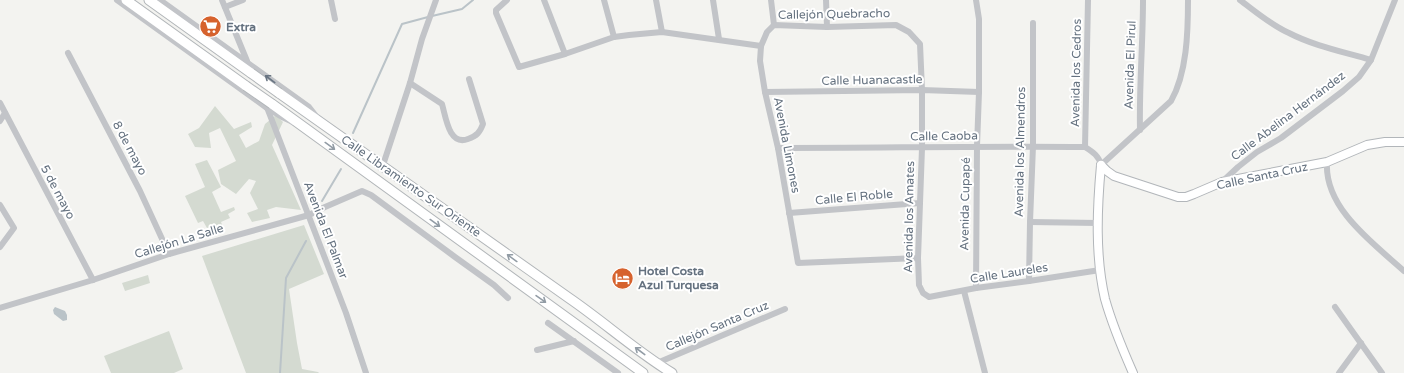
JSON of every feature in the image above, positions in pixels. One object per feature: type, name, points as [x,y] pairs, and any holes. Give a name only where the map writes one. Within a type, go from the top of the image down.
[{"type":"main road","name":"Calle Libramiento Sur Oriente","points":[[126,0],[269,106],[299,123],[643,373]]},
{"type":"main road","name":"Calle Libramiento Sur Oriente","points":[[149,0],[383,165],[672,373]]},
{"type":"street","points":[[117,0],[269,106]]},
{"type":"street","points":[[160,0],[309,107],[321,122]]},
{"type":"street","points":[[222,0],[248,62],[252,78]]},
{"type":"street","points":[[225,7],[243,0]]},
{"type":"street","points":[[331,0],[335,19]]},
{"type":"street","points":[[383,165],[436,0]]},
{"type":"street","points":[[506,0],[496,10],[519,67],[565,54],[614,37],[662,32],[761,46]]},
{"type":"street","points":[[544,0],[565,54]]},
{"type":"street","points":[[604,0],[614,37]]},
{"type":"street","points":[[656,0],[662,32]]},
{"type":"street","points":[[713,0],[719,40]]},
{"type":"street","points":[[771,0],[774,25]]},
{"type":"street","points":[[826,0],[826,27]]},
{"type":"street","name":"Avenida Cupapé","points":[[976,0],[979,19],[979,92],[976,146],[976,288]]},
{"type":"street","name":"Avenida los Cedros","points":[[1085,147],[1088,0]]},
{"type":"street","name":"Avenida El Pirul","points":[[1140,130],[1143,0]]},
{"type":"street","points":[[1101,165],[1171,102],[1175,94],[1182,66],[1187,36],[1188,0]]},
{"type":"street","points":[[1240,0],[1261,16],[1288,33],[1313,43],[1371,60]]},
{"type":"street","name":"Calle Abelina Hernández","points":[[1222,182],[1257,152],[1281,138],[1359,77],[1371,60],[1395,0]]},
{"type":"street","name":"Avenida los Almendros","points":[[1029,281],[1033,146],[1033,23]]},
{"type":"street","name":"Callejón Quebracho","points":[[767,32],[774,25],[826,27],[896,25],[909,32],[920,44]]},
{"type":"street","name":"Avenida Limones","points":[[767,32],[761,46],[760,61],[765,92],[778,148],[798,263],[918,258]]},
{"type":"street","name":"Avenida los Amates","points":[[920,44],[922,148],[918,258],[919,285],[923,293]]},
{"type":"street","name":"8 de mayo","points":[[68,53],[140,191],[170,254]]},
{"type":"street","points":[[410,83],[442,104],[450,131],[454,138],[460,140],[474,137],[478,134],[483,124],[469,79]]},
{"type":"street","name":"Calle Huanacastle","points":[[765,92],[922,90],[979,92]]},
{"type":"street","name":"Avenida El Palmar","points":[[262,96],[269,106],[346,313],[366,373]]},
{"type":"street","name":"5 de mayo","points":[[0,103],[92,280]]},
{"type":"street","points":[[0,121],[5,113]]},
{"type":"street","name":"Calle Santa Cruz","points":[[1101,165],[1114,176],[1178,197],[1186,197],[1222,182],[1327,162],[1367,145],[1385,142],[1404,142]]},
{"type":"street","name":"Calle Caoba","points":[[778,148],[922,148],[976,146],[1085,147]]},
{"type":"street","points":[[1085,147],[1100,158],[1101,165],[1098,223],[1100,270],[1105,299],[1115,329],[1133,373]]},
{"type":"street","points":[[1327,162],[1326,173],[1330,187],[1337,202],[1347,217],[1404,271]]},
{"type":"street","name":"Callejón La Salle","points":[[0,308],[170,254],[310,218],[317,210],[362,191],[371,195],[455,258],[494,285],[508,298]]},
{"type":"street","name":"Calle El Roble","points":[[789,213],[920,203]]},
{"type":"street","points":[[0,205],[14,228],[0,247]]},
{"type":"street","points":[[1030,222],[1098,223]]},
{"type":"street","name":"Calle Laureles","points":[[923,293],[930,297],[976,288],[1100,270]]},
{"type":"street","points":[[964,291],[985,373]]},
{"type":"street","points":[[1335,308],[1382,373]]},
{"type":"street","name":"Callejón Santa Cruz","points":[[657,363],[785,309]]},
{"type":"street","points":[[548,323],[618,373]]},
{"type":"street","points":[[537,350],[574,341]]},
{"type":"street","points":[[1339,373],[1361,343]]},
{"type":"shaded area","points":[[215,106],[234,129],[251,122],[252,127],[239,135],[246,148],[259,141],[265,124],[276,115],[283,122],[272,145],[301,210],[276,207],[267,210],[270,218],[252,222],[247,213],[258,209],[250,193],[256,181],[249,179],[236,194],[221,184],[218,170],[236,161],[220,128],[209,133],[211,148],[195,147],[188,134],[199,128]]},
{"type":"shaded area","points":[[207,160],[221,187],[212,192],[221,212],[234,207],[235,210],[228,214],[230,218],[221,222],[225,232],[219,234],[215,225],[207,228],[203,221],[198,223],[185,196],[205,187],[195,164]]},
{"type":"shaded area","points":[[304,225],[324,274],[289,289],[302,369],[319,373],[246,373],[202,256]]},
{"type":"shaded area","points":[[148,275],[150,283],[125,291],[122,283]]},
{"type":"shaded area","points":[[55,307],[65,311],[67,320],[63,321],[54,314],[53,310]]},
{"type":"shaded area","points":[[169,331],[183,369],[174,373],[111,373],[104,356]]},
{"type":"waterway","points":[[432,16],[462,9],[473,0]]},
{"type":"waterway","points":[[353,133],[402,24],[428,17]]},
{"type":"waterway","points":[[322,201],[341,169]]},
{"type":"waterway","points":[[280,373],[286,278],[306,241]]},
{"type":"place","name":"Extra","points":[[210,27]]},
{"type":"place","name":"Hotel Costa Azul Turquesa","points":[[623,278]]}]
